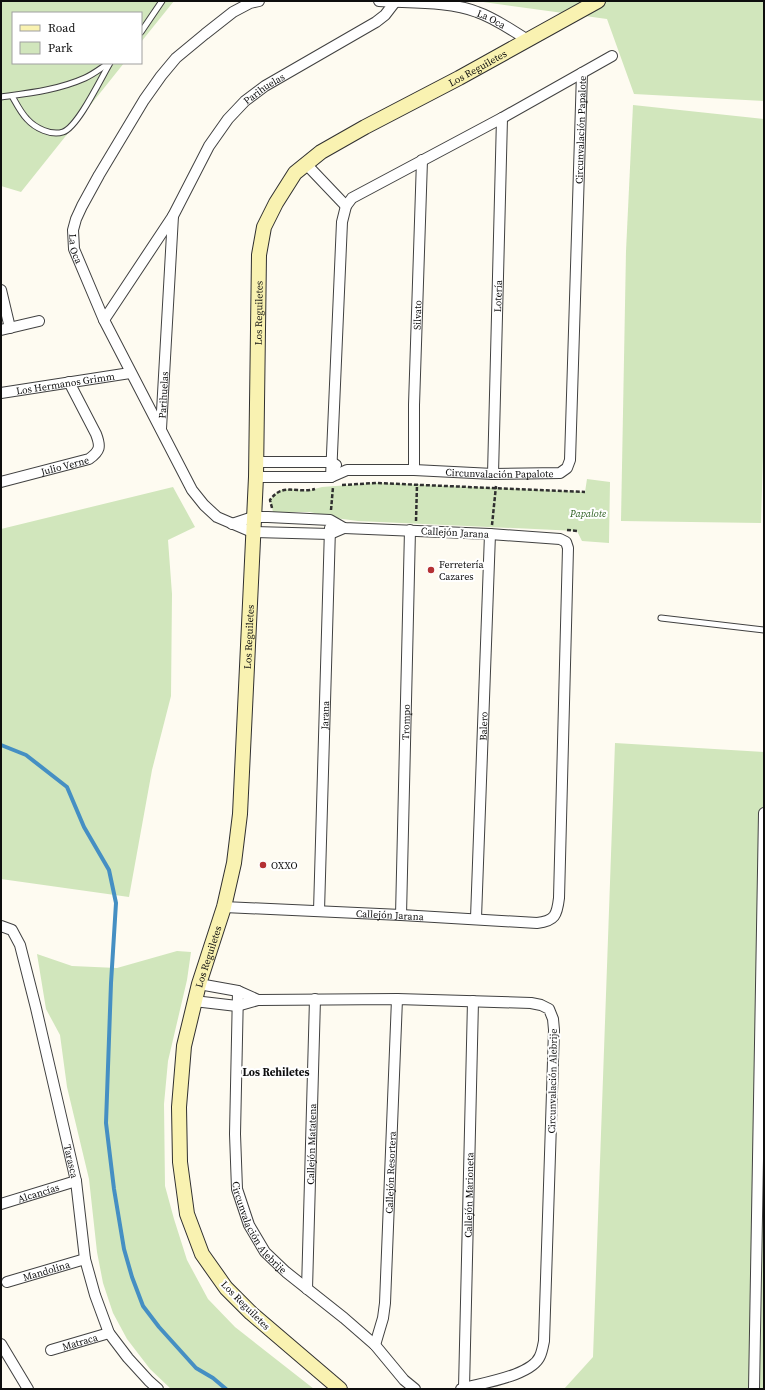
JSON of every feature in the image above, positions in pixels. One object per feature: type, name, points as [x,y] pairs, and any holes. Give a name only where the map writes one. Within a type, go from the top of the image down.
[{"type":"street","name":"La Oca","points":[[252,532],[217,517],[204,505],[192,490],[130,373],[104,320],[74,249],[73,230],[82,206],[99,175],[144,100],[176,58],[233,12],[250,3],[259,1]]},
{"type":"street","name":"La Oca","points":[[379,1],[451,6],[476,11],[528,40]]},
{"type":"street","name":"Los Reguiletes","points":[[340,1389],[262,1323],[226,1288],[202,1254],[187,1214],[180,1162],[179,1107],[184,1046],[194,1001],[224,907],[234,863],[240,814],[252,532],[256,478],[255,462],[259,255],[264,227],[276,203],[295,173],[321,152],[598,1]]},
{"type":"street","name":"Parihuelas","points":[[104,320],[172,216],[209,146],[228,119],[246,101],[285,74],[371,26],[385,15],[395,2]]},
{"type":"street","points":[[582,73],[612,56]]},
{"type":"street","name":"Circunvalación Papalote","points":[[346,206],[352,198],[502,118],[582,73]]},
{"type":"street","name":"Circunvalación Papalote","points":[[331,462],[346,470],[414,470],[493,474],[560,473],[567,468],[570,460],[582,73]]},
{"type":"street","name":"Lotería","points":[[493,474],[502,118]]},
{"type":"street","name":"Silvato","points":[[414,470],[422,160]]},
{"type":"street","points":[[256,478],[331,483],[342,222],[346,206],[306,164]]},
{"type":"street","name":"Parihuelas","points":[[161,430],[172,216]]},
{"type":"street","points":[[1,290],[5,329],[40,321]]},
{"type":"street","name":"Los Hermanos Grimm","points":[[1,393],[130,373]]},
{"type":"street","name":"Julio Verne","points":[[1,482],[89,459],[99,450],[100,442],[69,382]]},
{"type":"street","points":[[255,462],[331,462]]},
{"type":"street","name":"Circunvalación Papalote","points":[[331,483],[346,470]]},
{"type":"street","points":[[232,524],[253,518]]},
{"type":"street","name":"Callejón Jarana","points":[[253,518],[330,520],[344,528]]},
{"type":"street","name":"Jarana","points":[[319,911],[330,520]]},
{"type":"street","name":"Callejón Jarana","points":[[224,907],[401,914],[537,923],[547,922],[554,917],[558,909],[559,898],[568,548],[566,542],[560,539],[489,528],[410,530],[344,528],[330,534],[252,532]]},
{"type":"street","name":"Balero","points":[[476,918],[489,528]]},
{"type":"street","name":"Trompo","points":[[401,914],[410,530]]},
{"type":"street","points":[[754,1389],[761,1154],[764,813]]},
{"type":"street","name":"Tarasca","points":[[1,926],[12,930],[20,945],[76,1181],[85,1259],[95,1295],[109,1333],[128,1358],[158,1389]]},
{"type":"street","points":[[199,984],[238,991]]},
{"type":"street","name":"Circunvalación Alebrije","points":[[258,1000],[238,991],[235,1134],[237,1190],[249,1225],[266,1252],[286,1272],[375,1344],[404,1380],[415,1389]]},
{"type":"street","name":"Callejón Matatena","points":[[307,1289],[315,999]]},
{"type":"street","name":"Circunvalación Alebrije","points":[[237,1006],[258,1000],[397,999],[531,1003],[541,1005],[549,1009],[553,1019],[554,1030],[544,1341],[540,1357],[532,1367],[522,1372],[462,1389]]},
{"type":"street","name":"Callejón Resortera","points":[[375,1344],[383,1318],[385,1303],[397,999]]},
{"type":"street","points":[[194,1001],[237,1006]]},
{"type":"street","name":"Callejón Marioneta","points":[[462,1389],[474,1001]]},
{"type":"street","name":"Alcancías","points":[[2,1201],[76,1181]]},
{"type":"street","name":"Mandolina","points":[[7,1282],[85,1259]]},
{"type":"street","name":"Matraca","points":[[51,1350],[109,1333]]},
{"type":"street","points":[[1,1344],[28,1389]]},
{"type":"lane","points":[[142,31],[162,1]]},
{"type":"lane","points":[[1,97],[42,92],[63,87],[87,78],[108,64]]},
{"type":"lane","points":[[12,96],[27,119],[40,129],[53,133],[64,132],[77,121],[108,64]]},
{"type":"lane","points":[[661,618],[764,630]]},
{"type":"path","points":[[410,530],[416,523],[417,485],[414,470]]},
{"type":"path","points":[[489,528],[496,488],[493,474]]},
{"type":"path","points":[[330,520],[331,483],[376,483],[585,492]]},
{"type":"path","points":[[273,512],[270,500],[280,490],[291,489],[307,491],[322,487]]},
{"type":"path","points":[[562,530],[578,531]]},
{"type":"green space","points":[[1,1],[174,1],[142,41],[142,12],[12,12],[12,64],[123,64],[21,192],[1,186]]},
{"type":"green space","points":[[476,1],[764,1],[764,101],[634,94],[607,19]]},
{"type":"green space","points":[[633,105],[764,119],[764,422],[761,523],[621,521],[626,251]]},
{"type":"green space","name":"Papalote","points":[[587,479],[610,482],[609,543],[582,541],[577,531],[358,521],[335,518],[310,512],[273,512],[270,500],[280,490],[291,489],[307,491],[322,487],[376,483],[585,492]]},
{"type":"green space","points":[[173,487],[195,527],[168,540],[172,594],[171,696],[152,770],[129,897],[1,879],[1,529]]},
{"type":"green space","points":[[615,743],[764,752],[764,1389],[564,1389],[593,1357]]},
{"type":"green space","points":[[177,951],[191,952],[187,980],[168,1061],[164,1104],[165,1186],[174,1219],[187,1260],[208,1299],[235,1327],[314,1389],[171,1389],[150,1369],[127,1339],[113,1313],[103,1283],[97,1252],[89,1179],[67,1087],[60,1035],[46,1009],[37,954],[72,966],[117,968]]},
{"type":"waterway","points":[[1,745],[26,755],[67,787],[84,827],[109,870],[116,903],[111,983],[106,1123],[114,1189],[124,1249],[132,1277],[143,1306],[159,1327],[196,1368],[213,1378],[226,1389]]},
{"type":"place","name":"Ferretería Cazares","points":[[431,570]]},
{"type":"place","name":"OXXO","points":[[263,865]]},
{"type":"district","name":"Los Rehiletes","points":[[276,1072]]}]
